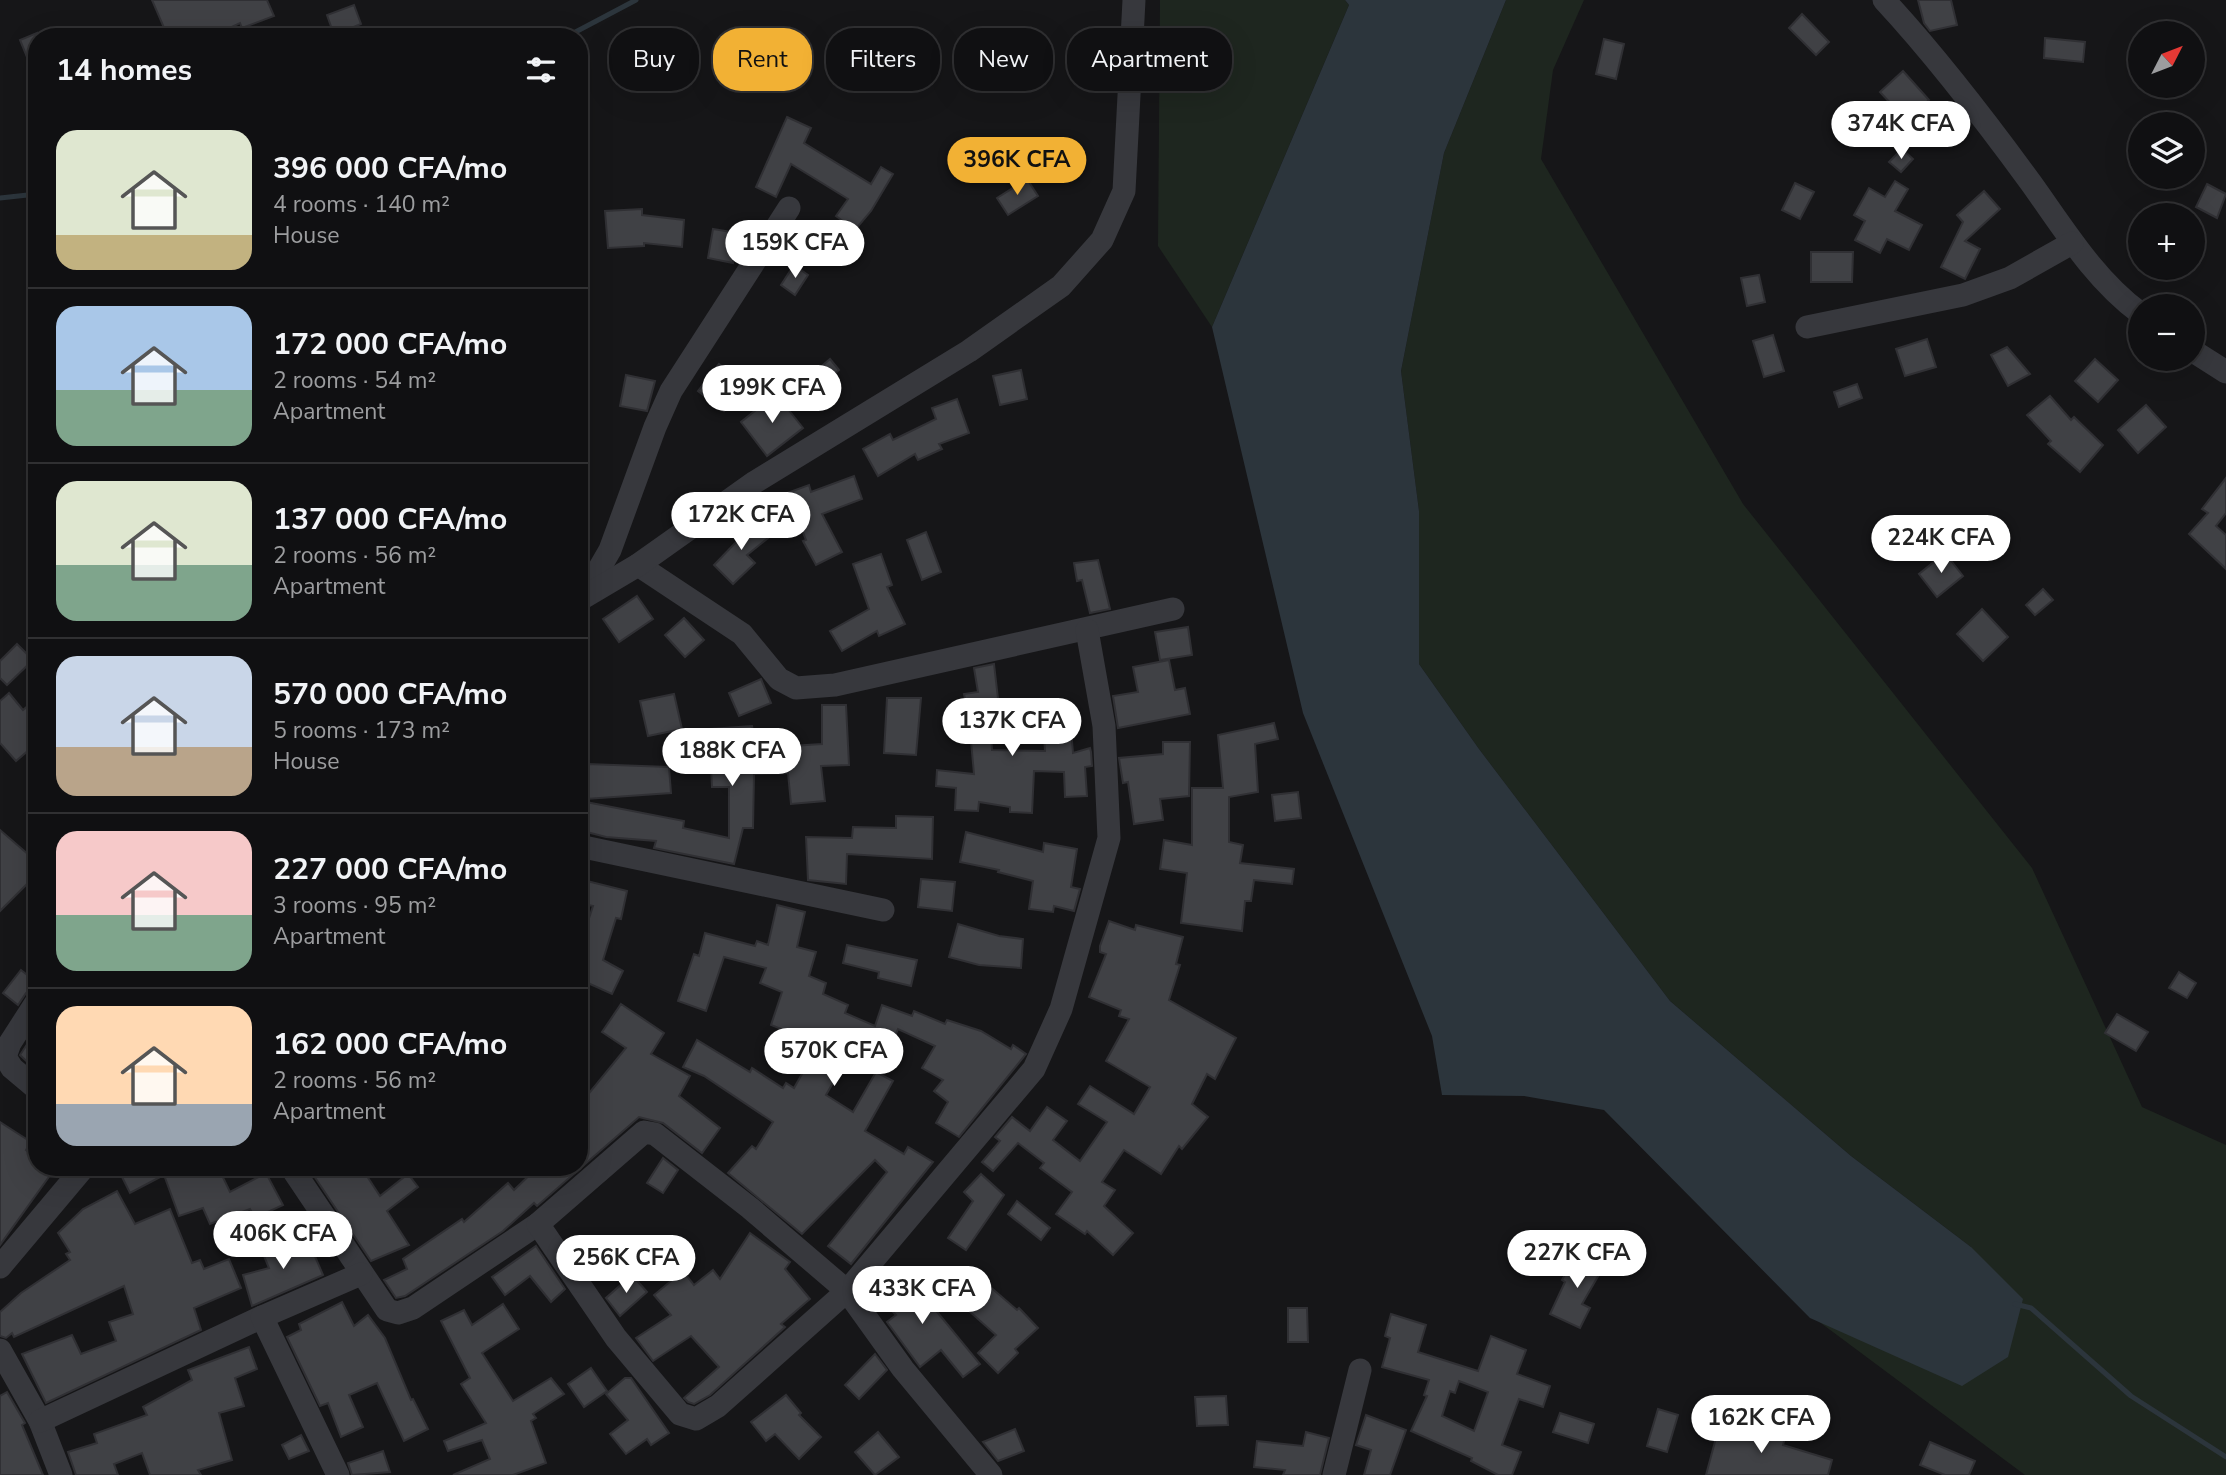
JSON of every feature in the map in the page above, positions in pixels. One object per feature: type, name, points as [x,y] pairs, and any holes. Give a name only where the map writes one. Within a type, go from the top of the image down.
[{"type":"street","points":[[588,595],[638,565],[754,482],[969,351],[1061,286],[1102,240],[1124,191],[1134,0]]},
{"type":"street","points":[[1884,0],[1968,100],[2072,243],[2128,304]]},
{"type":"street","points":[[588,587],[610,550],[671,391],[789,208]]},
{"type":"street","points":[[1807,327],[1963,295],[2010,278],[2072,243]]},
{"type":"street","points":[[2205,359],[2226,372]]},
{"type":"street","points":[[638,565],[703,606],[742,635],[779,679],[796,688],[835,685],[1173,609]]},
{"type":"street","points":[[538,1224],[616,1338],[680,1414],[696,1419],[718,1406],[847,1291],[1034,1069],[1061,1009],[1109,838],[1104,726],[1087,630]]},
{"type":"street","points":[[588,848],[883,911]]},
{"type":"street","points":[[28,1014],[9,1043],[5,1057],[12,1068],[28,1081]]},
{"type":"street","points":[[297,1176],[387,1310],[398,1312],[413,1308],[538,1224],[644,1132],[655,1135],[750,1208],[847,1291],[903,1369],[991,1475]]},
{"type":"street","points":[[0,1267],[76,1176]]},
{"type":"street","points":[[40,1421],[261,1317],[361,1274]]},
{"type":"street","points":[[261,1317],[338,1475]]},
{"type":"street","points":[[0,1350],[40,1421],[61,1475]]},
{"type":"street","points":[[1334,1475],[1360,1370]]},
{"type":"shaded area","points":[[1160,0],[1345,0],[1349,5],[1212,327],[1158,246],[1159,91],[1232,91],[1232,28],[1160,28]]},
{"type":"shaded area","points":[[1345,0],[1506,0],[1444,153],[1401,371],[1419,511],[1419,664],[1479,749],[1670,1001],[1851,1156],[1971,1247],[2023,1299],[2008,1357],[1962,1386],[1810,1318],[1604,1110],[1524,1096],[1442,1095],[1432,1036],[1303,713],[1212,327],[1349,5]]},
{"type":"shaded area","points":[[1506,0],[1584,0],[1553,70],[1541,159],[1743,504],[2032,868],[2142,1107],[2226,1145],[2226,1475],[2025,1475],[1798,1306],[1962,1385],[1971,1247],[1851,1156],[1670,1001],[1479,749],[1419,664],[1419,511],[1401,371],[1444,153]]},
{"type":"building","points":[[152,0],[267,0],[274,16],[242,28],[240,23],[229,28],[164,28]]},
{"type":"building","points":[[1918,0],[1951,0],[1957,25],[1930,31],[1924,23]]},
{"type":"building","points":[[354,5],[361,24],[351,28],[332,28],[327,15]]},
{"type":"building","points":[[1802,14],[1829,42],[1816,55],[1789,28]]},
{"type":"building","points":[[28,37],[28,60],[20,40]]},
{"type":"building","points":[[2045,38],[2085,42],[2083,62],[2044,58]]},
{"type":"building","points":[[1604,39],[1624,44],[1616,79],[1596,74]]},
{"type":"building","points":[[1903,71],[1929,100],[1906,120],[1880,92]]},
{"type":"building","points":[[787,117],[811,128],[804,143],[871,184],[881,167],[893,174],[871,211],[855,230],[836,216],[848,199],[791,164],[776,197],[756,187]]},
{"type":"building","points":[[1902,149],[1913,159],[1901,172],[1889,162]]},
{"type":"building","points":[[1027,179],[1038,196],[1008,215],[997,198]]},
{"type":"building","points":[[1895,181],[1908,189],[1895,211],[1922,225],[1909,250],[1887,239],[1880,253],[1855,240],[1865,221],[1854,215],[1869,188],[1885,197]]},
{"type":"building","points":[[1795,183],[1814,192],[1800,219],[1782,210]]},
{"type":"building","points":[[2207,184],[2226,194],[2217,218],[2205,212],[2205,203],[2198,203]]},
{"type":"building","points":[[1984,191],[2000,209],[1965,241],[1980,249],[1965,279],[1941,267],[1963,222],[1957,215]]},
{"type":"building","points":[[642,209],[642,215],[684,220],[682,247],[644,243],[644,246],[608,248],[605,211]]},
{"type":"building","points":[[713,229],[738,233],[733,263],[708,258]]},
{"type":"building","points":[[1811,252],[1853,252],[1852,282],[1811,282]]},
{"type":"building","points":[[794,265],[808,275],[795,295],[781,285]]},
{"type":"building","points":[[1759,275],[1765,302],[1747,306],[1741,278]]},
{"type":"building","points":[[1773,335],[1784,371],[1764,377],[1753,341]]},
{"type":"building","points":[[1927,339],[1936,367],[1905,376],[1896,349]]},
{"type":"building","points":[[2007,347],[2030,374],[2008,386],[1991,355]]},
{"type":"building","points":[[830,359],[839,370],[811,395],[801,384]]},
{"type":"building","points":[[2095,359],[2118,380],[2098,402],[2075,381]]},
{"type":"building","points":[[719,364],[744,385],[724,411],[698,391]]},
{"type":"building","points":[[1021,370],[1027,399],[1000,405],[993,376]]},
{"type":"building","points":[[626,375],[655,381],[647,411],[620,406]]},
{"type":"building","points":[[1857,384],[1862,398],[1839,407],[1834,392]]},
{"type":"building","points":[[776,394],[803,428],[767,456],[741,422]]},
{"type":"building","points":[[2050,396],[2071,420],[2074,417],[2103,445],[2080,472],[2048,444],[2051,441],[2027,415]]},
{"type":"building","points":[[957,399],[969,433],[939,444],[942,449],[918,460],[915,454],[878,476],[863,449],[890,434],[893,440],[936,419],[932,408]]},
{"type":"building","points":[[2146,405],[2166,427],[2138,453],[2118,430]]},
{"type":"building","points":[[854,476],[862,499],[822,514],[842,552],[816,565],[803,541],[806,540],[787,493],[809,485],[811,492]]},
{"type":"building","points":[[2226,478],[2226,513],[2216,526],[2226,535],[2226,569],[2189,534],[2208,513],[2202,509]]},
{"type":"building","points":[[751,518],[768,538],[747,555],[755,563],[733,584],[714,565],[741,537],[736,531]]},
{"type":"building","points":[[926,532],[941,572],[922,580],[907,540]]},
{"type":"building","points":[[1945,553],[1963,576],[1937,597],[1919,574]]},
{"type":"building","points":[[881,554],[892,585],[887,587],[905,624],[879,636],[877,631],[842,651],[830,631],[869,609],[853,564]]},
{"type":"building","points":[[1098,560],[1110,609],[1090,613],[1082,580],[1077,581],[1074,563]]},
{"type":"building","points":[[2043,589],[2053,600],[2035,615],[2026,605]]},
{"type":"building","points":[[637,596],[653,619],[619,642],[603,619]]},
{"type":"building","points":[[1982,609],[2008,637],[1983,661],[1957,634]]},
{"type":"building","points":[[684,618],[704,640],[685,657],[665,635]]},
{"type":"building","points":[[1188,627],[1192,655],[1160,660],[1155,632]]},
{"type":"building","points":[[17,644],[28,655],[28,665],[7,685],[0,678],[0,661]]},
{"type":"building","points":[[1169,660],[1175,690],[1185,688],[1190,714],[1118,728],[1113,696],[1138,692],[1133,667]]},
{"type":"building","points":[[994,664],[1000,716],[990,718],[992,750],[1045,751],[1043,718],[1070,717],[1073,753],[1090,748],[1091,752],[1092,766],[1085,767],[1087,796],[1065,797],[1064,772],[1034,771],[1032,813],[1010,812],[1010,807],[979,802],[978,811],[955,810],[956,788],[936,786],[937,770],[974,774],[971,741],[974,741],[964,694],[978,692],[974,668]]},
{"type":"building","points":[[761,679],[771,703],[739,716],[729,693]]},
{"type":"building","points":[[9,693],[23,710],[28,706],[28,751],[16,761],[0,743],[0,701]]},
{"type":"building","points":[[674,694],[682,729],[648,736],[640,701]]},
{"type":"building","points":[[887,698],[921,698],[916,755],[884,753]]},
{"type":"building","points":[[822,705],[846,705],[849,765],[821,766],[825,801],[791,804],[788,773],[754,774],[753,828],[743,828],[734,864],[654,848],[656,841],[606,837],[588,832],[588,802],[684,821],[683,828],[729,838],[729,787],[712,787],[710,748],[698,749],[696,730],[752,726],[757,748],[822,744]]},
{"type":"building","points":[[1274,723],[1278,739],[1255,744],[1258,792],[1229,797],[1229,842],[1243,845],[1240,863],[1294,869],[1292,884],[1254,880],[1251,901],[1245,901],[1242,931],[1181,923],[1187,873],[1160,869],[1164,840],[1192,845],[1192,788],[1223,788],[1218,735]]},
{"type":"building","points":[[1163,742],[1190,742],[1189,796],[1160,799],[1163,820],[1134,824],[1128,782],[1123,783],[1119,758],[1163,754]]},
{"type":"building","points":[[588,764],[669,767],[671,793],[588,799]]},
{"type":"building","points":[[1298,792],[1301,818],[1275,821],[1272,795]]},
{"type":"building","points":[[896,816],[933,817],[932,859],[847,854],[846,884],[808,880],[806,837],[852,838],[853,827],[896,828]]},
{"type":"building","points":[[0,830],[28,854],[28,883],[0,911]]},
{"type":"building","points":[[966,832],[1043,852],[1044,843],[1077,849],[1071,887],[1080,889],[1074,911],[1054,906],[1053,912],[1029,909],[1033,881],[960,862]]},
{"type":"building","points":[[921,879],[955,882],[952,911],[918,907]]},
{"type":"building","points":[[588,881],[627,891],[621,919],[616,918],[603,960],[623,971],[612,994],[588,983],[588,921],[593,906],[588,905]]},
{"type":"building","points":[[777,905],[805,912],[797,947],[816,952],[809,976],[826,983],[823,994],[848,1005],[845,1013],[875,1026],[882,1005],[912,1016],[914,1011],[945,1024],[947,1020],[981,1031],[1011,1049],[1013,1045],[1026,1054],[959,1137],[936,1123],[948,1102],[934,1091],[943,1080],[922,1068],[935,1046],[898,1029],[893,1041],[888,1039],[875,1067],[849,1055],[826,1095],[853,1112],[876,1072],[893,1081],[865,1131],[904,1154],[908,1147],[933,1162],[851,1264],[828,1246],[887,1172],[875,1160],[802,1234],[728,1173],[752,1146],[756,1149],[773,1122],[704,1076],[683,1067],[697,1040],[750,1072],[752,1068],[783,1088],[786,1083],[794,1088],[819,1044],[771,1025],[782,992],[760,983],[766,968],[724,957],[706,1011],[678,1001],[694,954],[699,956],[705,933],[755,946],[757,941],[768,945]]},
{"type":"building","points":[[1109,921],[1135,930],[1136,925],[1183,937],[1176,964],[1180,965],[1169,1000],[1236,1038],[1215,1079],[1207,1074],[1192,1104],[1208,1117],[1182,1149],[1179,1146],[1161,1174],[1124,1150],[1102,1182],[1115,1190],[1104,1206],[1133,1233],[1113,1255],[1087,1231],[1085,1234],[1056,1214],[1072,1192],[1040,1168],[1044,1163],[1018,1143],[993,1171],[982,1162],[1000,1141],[995,1137],[1012,1117],[1030,1131],[1047,1107],[1067,1121],[1053,1140],[1080,1161],[1107,1122],[1078,1104],[1090,1086],[1134,1114],[1150,1087],[1106,1061],[1129,1019],[1119,1016],[1121,1010],[1089,997],[1106,954],[1100,952],[1100,946]]},
{"type":"building","points":[[958,924],[999,936],[1023,939],[1021,968],[979,965],[949,957]]},
{"type":"building","points":[[847,945],[917,960],[911,986],[878,978],[879,972],[843,963]]},
{"type":"building","points":[[21,970],[28,976],[28,992],[18,1005],[3,993]]},
{"type":"building","points":[[2179,972],[2196,983],[2187,998],[2169,988]]},
{"type":"building","points":[[621,1004],[664,1033],[651,1054],[690,1076],[679,1096],[720,1128],[702,1153],[663,1123],[639,1117],[588,1162],[588,1095],[626,1048],[602,1032]]},
{"type":"building","points":[[2117,1014],[2148,1032],[2136,1051],[2105,1033]]},
{"type":"building","points":[[28,1043],[28,1063],[20,1055]]},
{"type":"building","points":[[0,1122],[28,1140],[28,1176],[50,1176],[0,1245]]},
{"type":"building","points":[[663,1158],[678,1170],[663,1193],[647,1183]]},
{"type":"building","points":[[981,1174],[1004,1195],[966,1250],[948,1238],[973,1201],[964,1192]]},
{"type":"building","points":[[122,1176],[162,1176],[130,1193]]},
{"type":"building","points":[[164,1176],[222,1176],[230,1192],[260,1176],[268,1176],[283,1205],[255,1218],[250,1209],[210,1224],[203,1208],[179,1216]]},
{"type":"building","points":[[314,1176],[367,1176],[380,1196],[405,1176],[410,1176],[418,1187],[387,1211],[409,1245],[371,1261]]},
{"type":"building","points":[[529,1176],[571,1176],[537,1206],[534,1203],[503,1231],[405,1296],[396,1298],[384,1280],[407,1269],[403,1259],[462,1219],[464,1222],[508,1183],[514,1190]]},
{"type":"building","points":[[117,1191],[135,1224],[170,1209],[192,1263],[200,1260],[204,1269],[229,1259],[241,1288],[194,1308],[201,1330],[46,1403],[22,1354],[72,1335],[81,1354],[116,1341],[109,1322],[133,1314],[124,1286],[14,1337],[12,1333],[6,1338],[0,1336],[0,1312],[21,1293],[70,1260],[66,1254],[70,1252],[58,1233],[83,1209]]},
{"type":"building","points":[[1017,1201],[1050,1228],[1041,1240],[1008,1214]]},
{"type":"building","points":[[750,1233],[790,1262],[785,1269],[810,1299],[781,1324],[785,1327],[710,1395],[694,1404],[688,1402],[684,1398],[719,1367],[691,1336],[653,1361],[636,1338],[671,1315],[654,1295],[683,1271],[694,1285],[713,1270],[720,1279]]},
{"type":"building","points":[[298,1236],[304,1250],[311,1247],[323,1275],[252,1306],[243,1275],[269,1268],[262,1251]]},
{"type":"building","points":[[536,1246],[565,1289],[551,1302],[530,1276],[505,1295],[492,1277]]},
{"type":"building","points":[[1579,1251],[1604,1266],[1582,1304],[1590,1308],[1580,1328],[1550,1314],[1565,1282],[1562,1280]]},
{"type":"building","points":[[894,1272],[905,1283],[910,1279],[980,1364],[963,1377],[941,1350],[920,1367],[887,1322],[896,1315],[873,1291]]},
{"type":"building","points":[[632,1275],[647,1292],[620,1316],[606,1298]]},
{"type":"building","points":[[981,1279],[1017,1310],[1019,1308],[1038,1328],[1015,1349],[1018,1353],[998,1373],[978,1353],[996,1335],[960,1303]]},
{"type":"building","points":[[342,1302],[354,1326],[368,1315],[385,1338],[411,1400],[413,1399],[428,1429],[404,1441],[377,1383],[349,1395],[363,1427],[341,1437],[328,1403],[320,1406],[287,1337],[301,1330],[299,1324]]},
{"type":"building","points":[[503,1304],[519,1329],[482,1353],[513,1401],[551,1378],[564,1394],[533,1414],[536,1418],[531,1421],[546,1463],[513,1475],[453,1475],[490,1459],[482,1440],[448,1451],[444,1441],[486,1423],[461,1384],[470,1378],[441,1321],[464,1310],[472,1325]]},
{"type":"building","points":[[1288,1308],[1307,1308],[1308,1342],[1288,1342]]},
{"type":"building","points":[[1391,1314],[1426,1325],[1418,1352],[1478,1371],[1491,1336],[1526,1350],[1517,1374],[1550,1386],[1543,1407],[1519,1399],[1502,1445],[1521,1452],[1512,1475],[1498,1475],[1471,1461],[1472,1458],[1411,1431],[1427,1396],[1424,1395],[1429,1380],[1382,1367],[1390,1338],[1385,1336]],"holes":[[[1459,1381],[1488,1392],[1474,1431],[1442,1416],[1450,1391],[1455,1393]]]},
{"type":"building","points":[[249,1347],[257,1369],[235,1378],[244,1406],[219,1413],[232,1460],[198,1470],[201,1475],[150,1475],[142,1453],[114,1464],[118,1475],[76,1475],[68,1452],[97,1443],[94,1434],[147,1415],[143,1407],[192,1380],[188,1370]]},
{"type":"building","points":[[875,1354],[887,1370],[859,1399],[845,1385]]},
{"type":"building","points":[[591,1368],[607,1391],[584,1407],[568,1384]]},
{"type":"building","points":[[625,1378],[631,1378],[669,1433],[651,1445],[647,1439],[626,1454],[610,1434],[628,1420],[606,1394]]},
{"type":"building","points":[[7,1392],[25,1423],[22,1425],[43,1475],[0,1475],[0,1396]]},
{"type":"building","points":[[786,1395],[801,1413],[799,1415],[821,1437],[799,1459],[775,1434],[766,1441],[751,1422]]},
{"type":"building","points":[[1226,1396],[1228,1425],[1197,1426],[1195,1397]]},
{"type":"building","points":[[1658,1409],[1678,1415],[1667,1452],[1647,1446]]},
{"type":"building","points":[[1560,1413],[1594,1424],[1588,1443],[1553,1432]]},
{"type":"building","points":[[1366,1415],[1406,1430],[1390,1475],[1364,1475],[1371,1450],[1356,1445]]},
{"type":"building","points":[[1720,1423],[1747,1431],[1749,1423],[1786,1434],[1783,1445],[1832,1460],[1828,1475],[1706,1475]]},
{"type":"building","points":[[1015,1429],[1024,1451],[998,1461],[983,1442]]},
{"type":"building","points":[[878,1432],[899,1457],[875,1475],[855,1452]]},
{"type":"building","points":[[1306,1432],[1329,1438],[1320,1475],[1283,1475],[1285,1470],[1254,1467],[1257,1441],[1303,1446]]},
{"type":"building","points":[[301,1435],[309,1451],[289,1459],[282,1445]]},
{"type":"building","points":[[1930,1442],[1975,1461],[1969,1475],[1945,1475],[1920,1465]]},
{"type":"building","points":[[383,1451],[390,1472],[352,1475],[348,1463]]},
{"type":"waterway","points":[[583,28],[636,0]]},
{"type":"waterway","points":[[0,198],[28,195]]},
{"type":"waterway","points":[[2015,1304],[2031,1308],[2131,1396],[2226,1457]]}]
